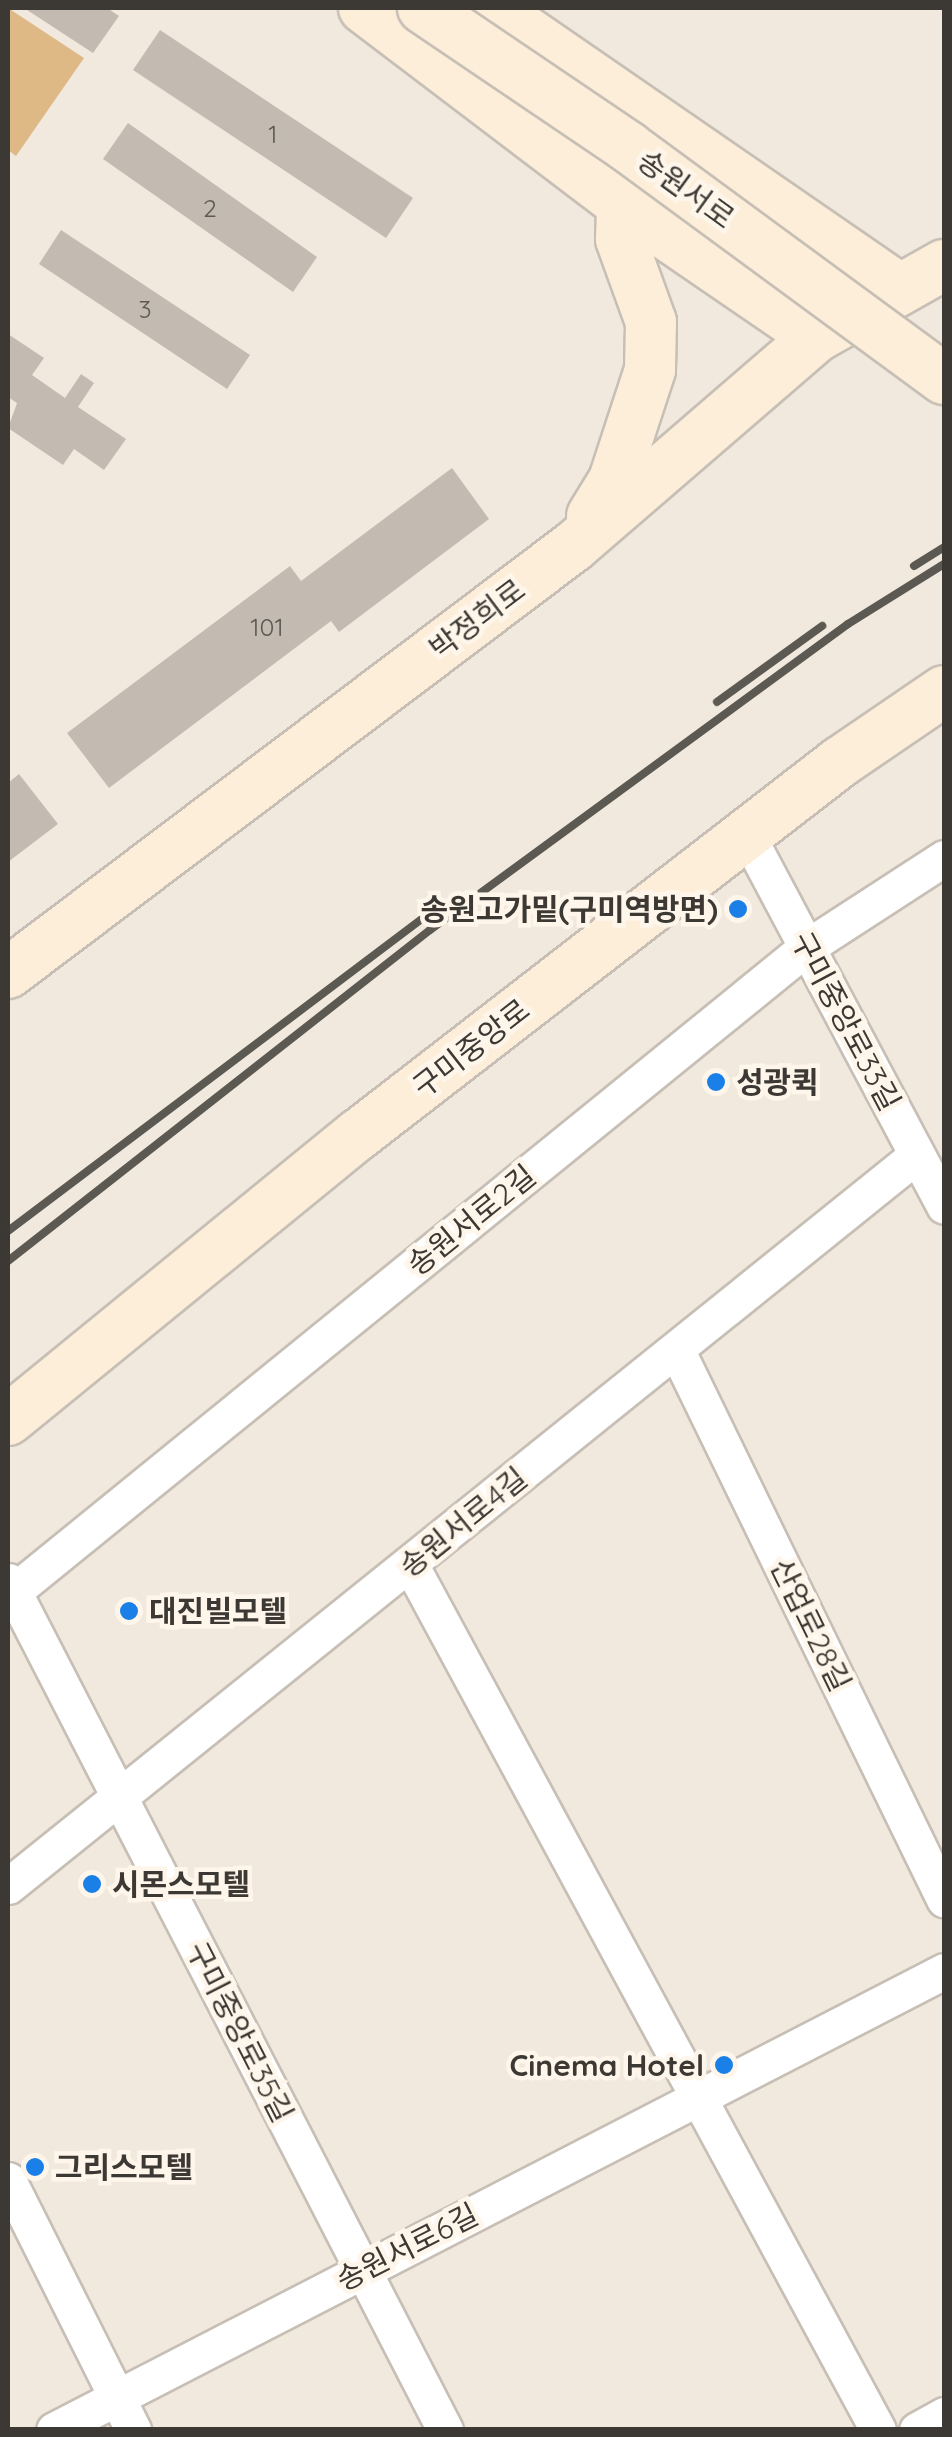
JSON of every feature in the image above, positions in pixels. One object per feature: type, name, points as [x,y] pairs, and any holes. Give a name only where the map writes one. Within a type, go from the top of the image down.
[{"type":"street","points":[[364,8],[622,204],[816,337]]},
{"type":"street","name":"송원서로","points":[[423,8],[628,147],[944,378]]},
{"type":"street","points":[[492,8],[898,288]]},
{"type":"street","points":[[574,546],[614,480],[650,370],[651,322],[621,240],[622,204]]},
{"type":"street","name":"박정희로","points":[[8,974],[574,546],[816,337],[944,265]]},
{"type":"street","name":"구미중앙로","points":[[8,1387],[702,831],[944,659]]},
{"type":"street","name":"구미중앙로","points":[[8,1420],[359,1134],[748,835],[944,691]]},
{"type":"street","name":"구미중앙로33길","points":[[748,835],[944,1206]]},
{"type":"street","name":"송원서로2길","points":[[9,1589],[808,947],[944,858]]},
{"type":"street","name":"송원서로4길","points":[[8,1886],[917,1154]]},
{"type":"street","name":"산업로28길","points":[[677,1351],[944,1899]]},
{"type":"street","points":[[410,1564],[878,2430]]},
{"type":"street","name":"구미중앙로35길","points":[[9,1589],[444,2430]]},
{"type":"street","name":"송원서로6길","points":[[54,2430],[944,1970]]},
{"type":"street","points":[[8,2180],[133,2430]]},
{"type":"street","points":[[917,2430],[944,2415]]},
{"type":"shaded area","points":[[8,8],[84,58],[16,156],[8,150]]},
{"type":"building","points":[[24,8],[107,8],[119,16],[93,53]]},
{"type":"building","points":[[160,30],[413,198],[386,238],[133,70]]},
{"type":"building","points":[[128,123],[317,257],[293,292],[103,159]]},
{"type":"building","points":[[61,230],[250,355],[227,389],[39,264]]},
{"type":"building","points":[[8,334],[44,358],[32,375],[65,398],[81,374],[94,383],[78,407],[126,439],[104,470],[74,449],[63,465],[8,428],[17,403],[8,397]]},
{"type":"building","points":[[452,468],[489,519],[339,632],[331,621],[109,788],[67,733],[290,566],[301,581]]},
{"type":"building","points":[[19,774],[58,824],[8,862],[8,783]]},
{"type":"railway","points":[[914,566],[944,547]]},
{"type":"railway","points":[[8,1261],[430,930],[848,624],[944,564]]},
{"type":"railway","points":[[717,702],[822,626]]},
{"type":"railway","points":[[8,1231],[427,915]]},
{"type":"place","name":"송원고가밑(구미역방면)","points":[[738,909]]},
{"type":"place","name":"성광퀵","points":[[716,1082]]},
{"type":"place","name":"대진빌모텔","points":[[129,1611]]},
{"type":"place","name":"시몬스모텔","points":[[92,1884]]},
{"type":"place","name":"Cinema Hotel","points":[[724,2065]]},
{"type":"place","name":"그리스모텔","points":[[35,2167]]}]
